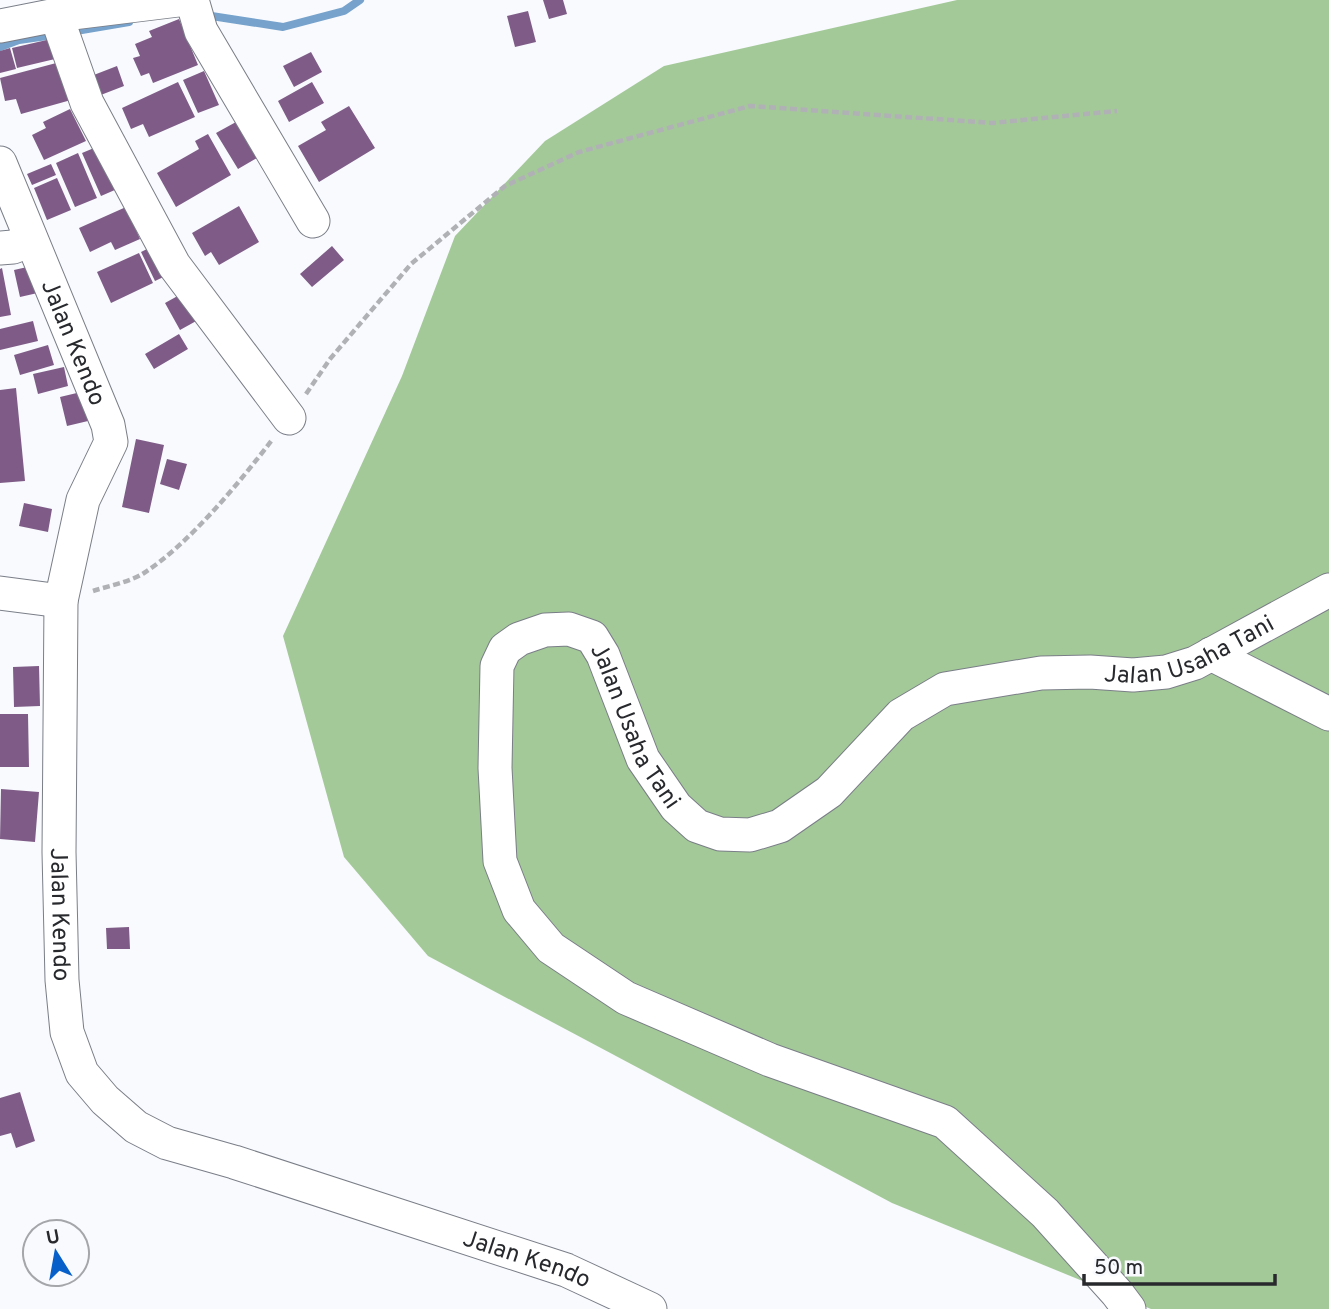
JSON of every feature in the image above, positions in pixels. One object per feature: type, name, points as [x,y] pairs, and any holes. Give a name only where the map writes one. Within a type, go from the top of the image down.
[{"type":"street","points":[[0,26],[56,15],[178,0]]},
{"type":"street","points":[[192,0],[201,31],[313,221]]},
{"type":"street","points":[[56,15],[87,103],[174,265],[289,418]]},
{"type":"street","name":"Jalan Kendo","points":[[0,163],[16,244],[108,425],[111,442],[83,499],[61,601],[58,852],[62,979],[67,1032],[82,1073],[105,1100],[136,1127],[167,1143],[247,1166],[566,1270],[650,1309]]},
{"type":"street","name":"Jalan Usaha Tani","points":[[1129,1309],[1045,1213],[945,1122],[770,1059],[626,998],[551,948],[519,910],[500,862],[495,768],[497,666],[505,649],[519,639],[545,630],[569,629],[592,637],[603,655],[643,760],[676,807],[697,826],[720,834],[750,835],[780,826],[829,792],[901,715],[945,689],[1041,673],[1133,675],[1166,672],[1195,663],[1329,590]]},
{"type":"street","points":[[0,593],[61,601]]},
{"type":"street","points":[[1211,654],[1329,713]]},
{"type":"path","points":[[61,601],[142,575],[186,539],[244,477],[330,359],[411,264],[505,186],[579,152],[750,106],[992,122],[1117,111]]},
{"type":"green space","points":[[957,0],[1329,0],[1329,1309],[1151,1309],[892,1203],[428,956],[344,857],[283,636],[402,376],[455,236],[545,141],[664,66]]},
{"type":"building","points":[[543,0],[563,0],[567,14],[549,19]]},
{"type":"building","points":[[528,11],[536,42],[515,47],[507,16]]},
{"type":"building","points":[[179,19],[198,65],[153,83],[149,73],[141,76],[133,58],[140,56],[135,44],[152,37],[149,31]]},
{"type":"building","points":[[51,39],[55,59],[17,68],[12,48]]},
{"type":"building","points":[[10,48],[16,69],[0,73],[0,51]]},
{"type":"building","points":[[311,52],[322,72],[294,87],[283,66]]},
{"type":"building","points":[[60,62],[71,100],[21,114],[16,99],[5,101],[0,78]]},
{"type":"building","points":[[117,66],[124,86],[93,98],[86,78]]},
{"type":"building","points":[[204,71],[219,105],[198,113],[183,80]]},
{"type":"building","points":[[178,82],[195,117],[149,137],[143,124],[131,129],[122,108]]},
{"type":"building","points":[[312,82],[324,103],[289,122],[278,101]]},
{"type":"building","points":[[349,106],[375,148],[319,182],[298,146],[326,130],[321,122]]},
{"type":"building","points":[[70,109],[86,141],[44,160],[32,135],[46,128],[43,122]]},
{"type":"building","points":[[236,122],[257,158],[238,169],[216,133]]},
{"type":"building","points":[[208,134],[231,175],[176,207],[157,173],[199,149],[195,141]]},
{"type":"building","points":[[106,143],[124,186],[101,196],[82,153]]},
{"type":"building","points":[[78,153],[97,198],[75,207],[56,163]]},
{"type":"building","points":[[51,164],[56,175],[32,185],[27,174]]},
{"type":"building","points":[[57,178],[71,210],[47,220],[34,188]]},
{"type":"building","points":[[239,206],[259,242],[219,265],[211,252],[205,256],[192,233]]},
{"type":"building","points":[[126,207],[140,239],[115,250],[111,242],[90,252],[79,228]]},
{"type":"building","points":[[159,243],[174,272],[155,281],[141,252]]},
{"type":"building","points":[[332,246],[344,260],[312,287],[300,274]]},
{"type":"building","points":[[139,253],[153,283],[111,303],[97,272]]},
{"type":"building","points":[[36,265],[42,292],[20,297],[14,270]]},
{"type":"building","points":[[2,268],[11,315],[0,317],[0,269]]},
{"type":"building","points":[[183,293],[198,320],[180,330],[165,303]]},
{"type":"building","points":[[33,321],[38,341],[0,350],[0,329]]},
{"type":"building","points":[[179,334],[188,349],[154,369],[145,354]]},
{"type":"building","points":[[48,345],[54,365],[20,375],[14,355]]},
{"type":"building","points":[[64,367],[68,386],[38,394],[33,374]]},
{"type":"building","points":[[16,388],[25,481],[0,483],[0,390]]},
{"type":"building","points":[[81,392],[88,421],[67,426],[60,397]]},
{"type":"building","points":[[136,439],[164,445],[149,513],[122,507]]},
{"type":"building","points":[[167,459],[187,464],[179,490],[160,484]]},
{"type":"building","points":[[24,503],[52,509],[48,532],[19,526]]},
{"type":"building","points":[[39,666],[40,706],[14,707],[13,667]]},
{"type":"building","points":[[0,714],[28,714],[29,767],[0,767]]},
{"type":"building","points":[[1,789],[39,792],[35,842],[0,839]]},
{"type":"building","points":[[129,927],[130,949],[107,949],[106,928]]},
{"type":"building","points":[[20,1092],[35,1141],[16,1148],[11,1133],[0,1136],[0,1098]]},
{"type":"waterway","points":[[205,15],[283,27],[344,11],[360,0]]},
{"type":"waterway","points":[[70,32],[129,22]]},
{"type":"waterway","points":[[0,47],[19,40],[54,35]]}]
